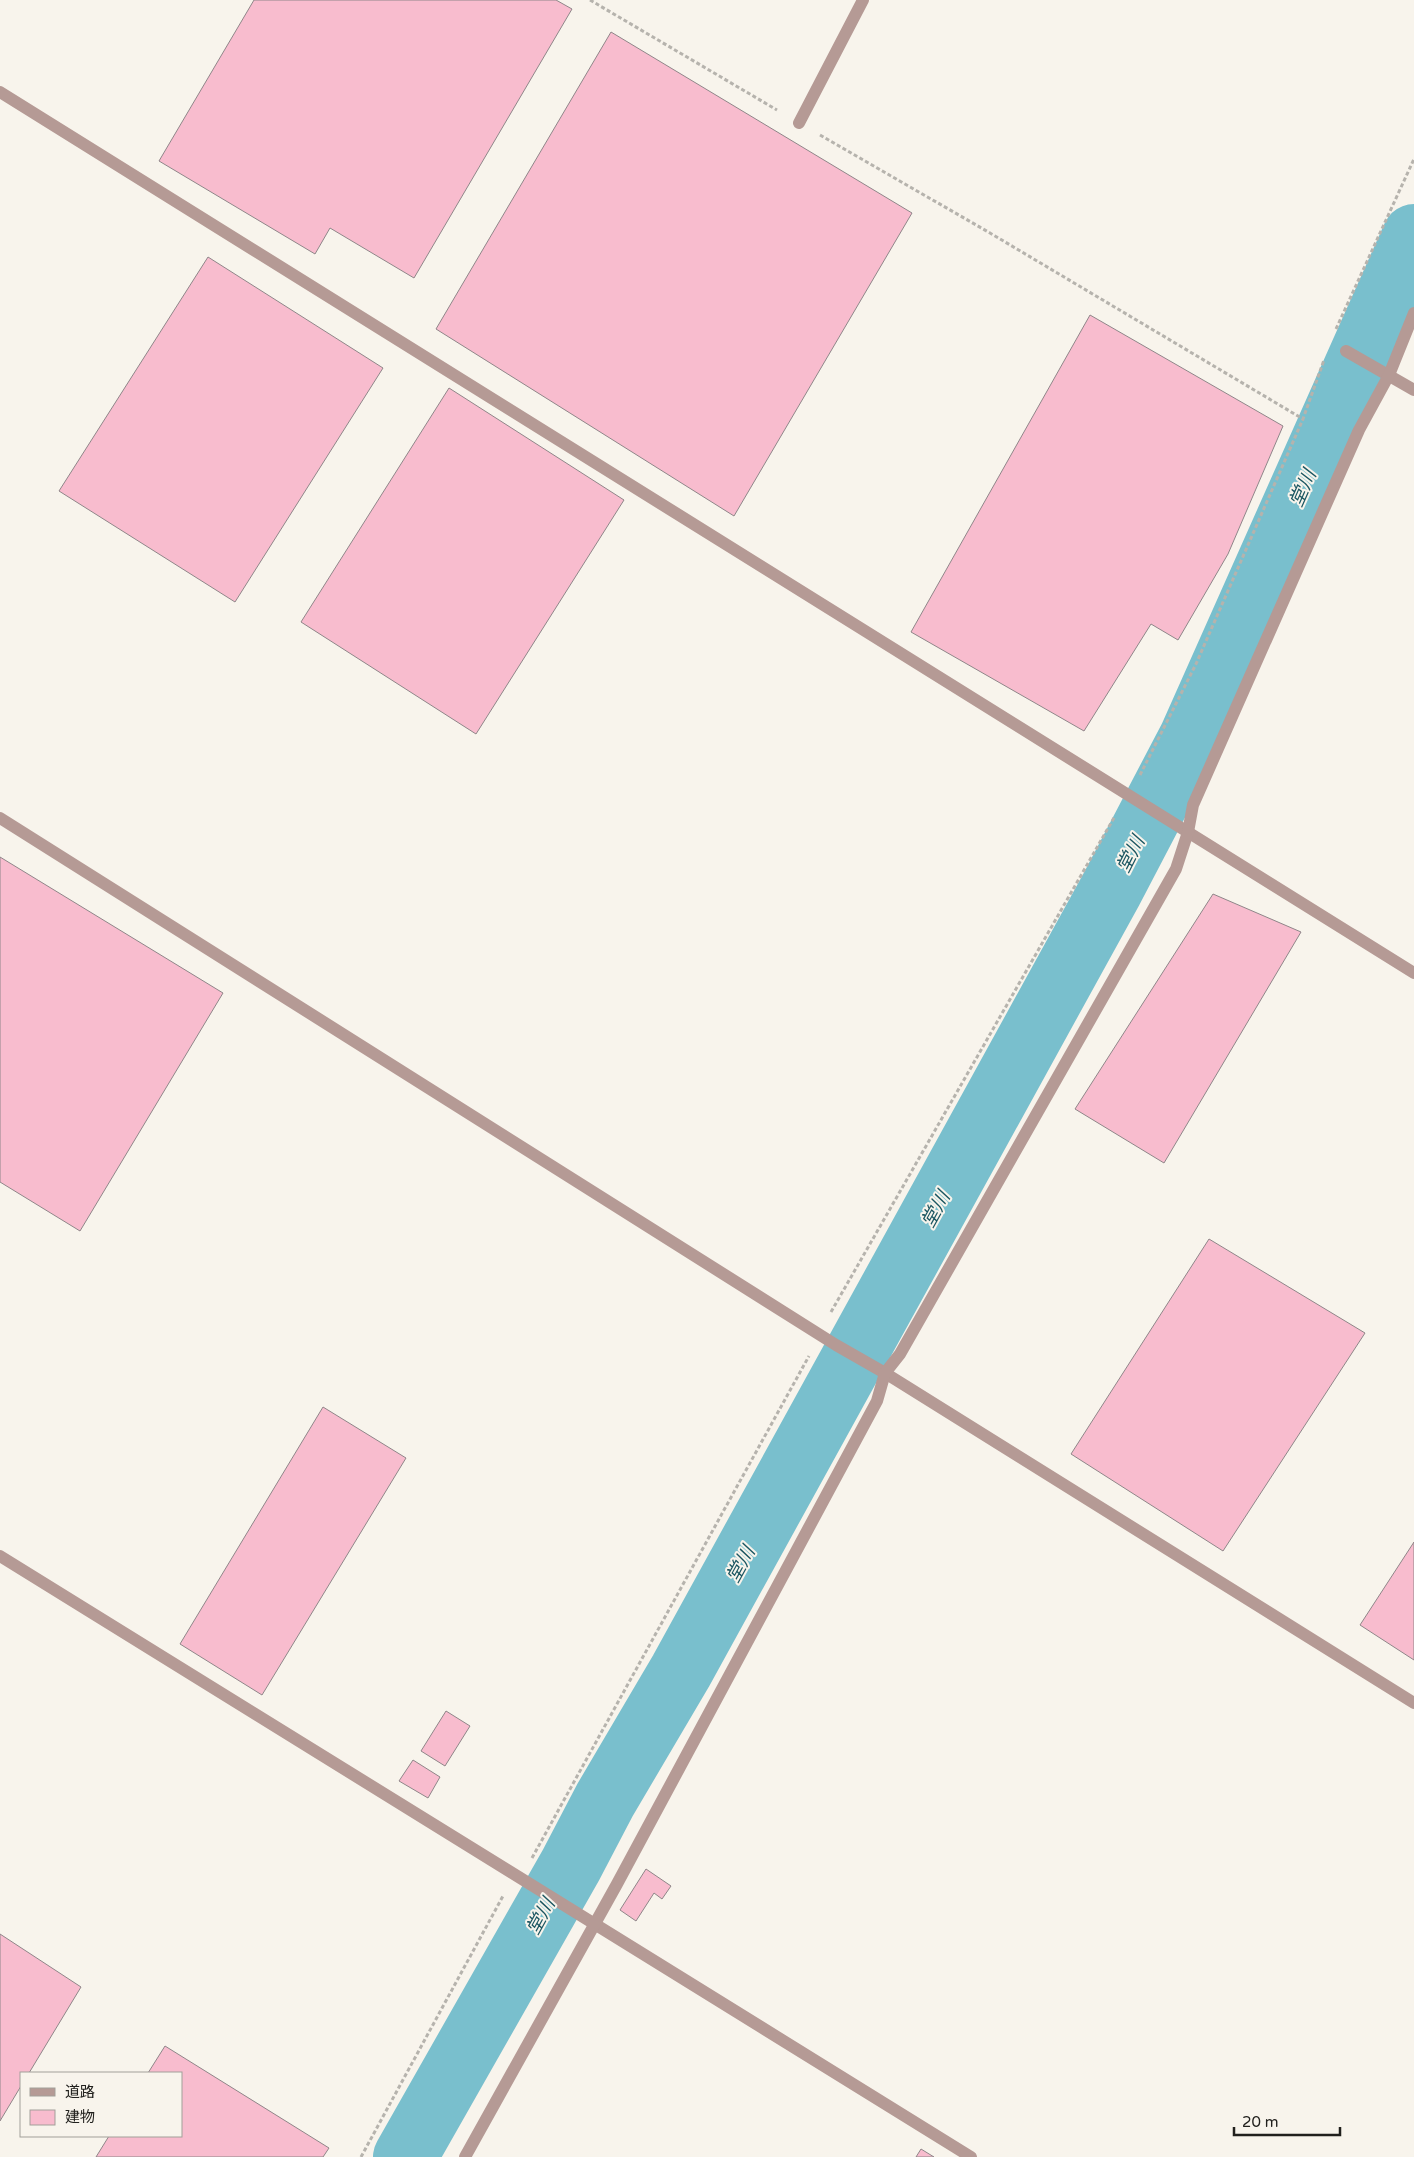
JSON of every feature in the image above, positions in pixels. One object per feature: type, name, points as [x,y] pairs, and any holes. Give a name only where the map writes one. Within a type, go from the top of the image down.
[{"type":"street","points":[[799,123],[863,0]]},
{"type":"street","points":[[0,92],[1414,973]]},
{"type":"street","points":[[465,2157],[589,1920],[877,1401],[885,1373],[900,1354],[1176,869],[1188,832],[1193,805],[1359,430],[1389,375],[1414,313]]},
{"type":"street","points":[[1346,350],[1414,390]]},
{"type":"street","points":[[0,818],[820,1335],[885,1373],[1414,1703]]},
{"type":"street","points":[[0,1556],[514,1876],[589,1920],[971,2157]]},
{"type":"path","points":[[590,0],[990,233],[1303,419]]},
{"type":"path","points":[[360,2157],[514,1876],[528,1866],[820,1335],[828,1316],[1115,816],[1134,798],[1196,664],[1303,419],[1330,343],[1414,159]]},
{"type":"path","points":[[1330,343],[1346,350]]},
{"type":"building","points":[[254,0],[556,0],[572,9],[414,278],[330,228],[315,254],[159,161]]},
{"type":"building","points":[[611,32],[912,213],[734,516],[436,329]]},
{"type":"building","points":[[208,257],[383,368],[235,602],[59,491]]},
{"type":"building","points":[[1090,315],[1283,426],[1228,554],[1178,640],[1151,624],[1084,731],[911,632]]},
{"type":"building","points":[[449,388],[624,500],[476,734],[301,622]]},
{"type":"building","points":[[0,857],[223,993],[80,1231],[0,1182]]},
{"type":"building","points":[[1213,894],[1301,932],[1164,1163],[1075,1109]]},
{"type":"building","points":[[1209,1239],[1365,1333],[1223,1551],[1071,1454]]},
{"type":"building","points":[[323,1407],[406,1458],[262,1695],[180,1644]]},
{"type":"building","points":[[1414,1542],[1414,1660],[1360,1625]]},
{"type":"building","points":[[446,1711],[470,1726],[445,1766],[421,1751]]},
{"type":"building","points":[[413,1760],[440,1777],[428,1798],[399,1781]]},
{"type":"building","points":[[646,1869],[671,1886],[662,1899],[654,1893],[636,1921],[620,1910]]},
{"type":"building","points":[[0,1934],[81,1987],[30,2072],[20,2072],[20,2088],[0,2121]]},
{"type":"building","points":[[165,2046],[329,2148],[323,2157],[96,2157],[108,2137],[182,2137],[182,2072],[149,2072]]},
{"type":"building","points":[[921,2149],[934,2157],[916,2157]]},
{"type":"waterway","name":"堂川","points":[[405,2157],[571,1865],[605,1800],[681,1671],[1111,890],[1191,737],[1414,236]]}]
